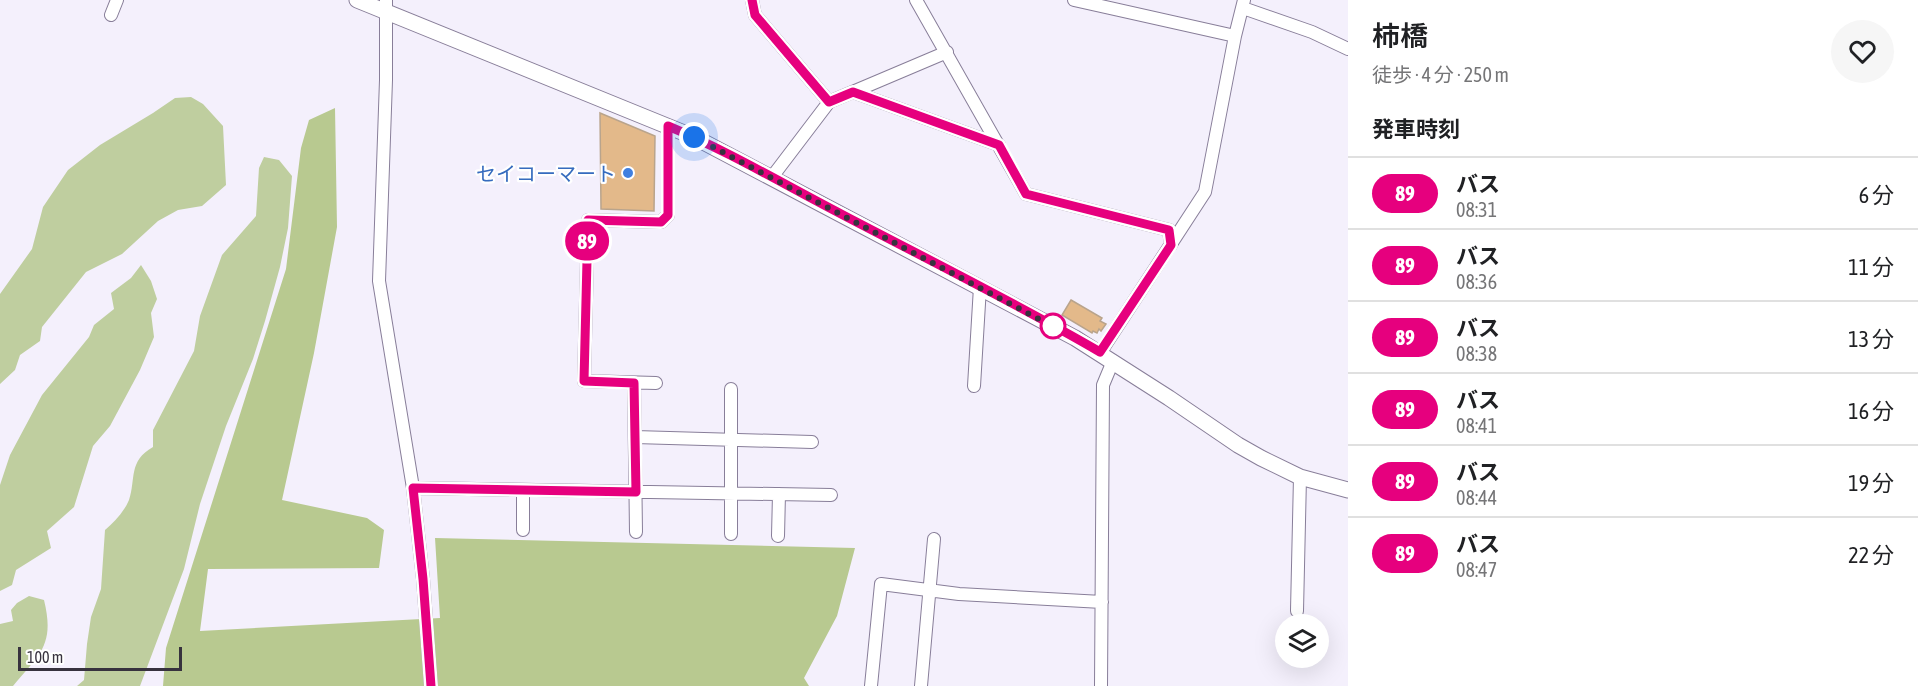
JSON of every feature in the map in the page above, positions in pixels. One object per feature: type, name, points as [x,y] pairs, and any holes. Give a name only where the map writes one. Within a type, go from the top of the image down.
[{"type":"street","points":[[111,15],[117,0]]},
{"type":"street","points":[[357,0],[386,7],[694,137],[980,287],[1106,357],[1238,445],[1300,477],[1348,490]]},
{"type":"street","points":[[752,0],[755,15],[829,102]]},
{"type":"street","points":[[916,0],[1026,194],[1169,230],[1171,245]]},
{"type":"street","points":[[1074,0],[1235,36]]},
{"type":"street","points":[[1101,686],[1103,385],[1106,357],[1171,245],[1205,192],[1235,36],[1244,4],[1348,49]]},
{"type":"street","points":[[386,7],[386,80],[378,281],[413,488],[431,686]]},
{"type":"street","points":[[772,177],[829,102],[947,52]]},
{"type":"street","points":[[853,92],[999,145]]},
{"type":"street","points":[[656,382],[584,381],[588,220],[661,222],[668,215],[668,126]]},
{"type":"street","points":[[974,386],[980,287]]},
{"type":"street","points":[[634,383],[636,532]]},
{"type":"street","points":[[731,389],[731,534]]},
{"type":"street","points":[[635,437],[812,442]]},
{"type":"street","points":[[1297,611],[1300,477]]},
{"type":"street","points":[[413,488],[831,495]]},
{"type":"street","points":[[523,490],[523,530]]},
{"type":"street","points":[[778,494],[778,536]]},
{"type":"street","points":[[921,686],[934,539]]},
{"type":"street","points":[[871,686],[881,584],[959,594],[1102,602]]},
{"type":"green space","points":[[191,97],[203,104],[223,126],[226,185],[202,206],[178,210],[158,221],[122,254],[86,272],[42,327],[40,341],[20,355],[15,370],[0,384],[0,294],[32,249],[43,207],[68,170],[100,145],[175,98]]},
{"type":"green space","points":[[335,108],[337,227],[314,353],[282,500],[367,518],[384,530],[379,568],[208,569],[200,631],[440,618],[435,538],[855,548],[837,616],[804,678],[809,686],[163,686],[166,648],[286,269],[301,148],[309,120]]},
{"type":"green space","points":[[264,157],[279,160],[292,176],[288,228],[265,321],[200,504],[184,569],[140,686],[77,686],[84,680],[91,617],[101,589],[105,530],[129,500],[136,464],[145,452],[153,447],[153,430],[194,351],[200,316],[222,255],[256,216],[259,168]]},
{"type":"green space","points":[[141,265],[151,281],[157,299],[151,313],[154,337],[140,370],[110,426],[93,446],[74,507],[47,531],[51,548],[16,570],[12,585],[0,591],[0,485],[10,455],[42,395],[89,337],[94,325],[114,309],[111,293],[131,278]]},
{"type":"green space","points":[[29,596],[44,600],[48,628],[46,639],[38,657],[13,686],[0,686],[0,624],[13,621],[11,610],[17,603]]},
{"type":"building","name":"セイコーマート","points":[[600,113],[655,136],[654,211],[601,209]]},
{"type":"building","points":[[1071,300],[1102,318],[1100,321],[1106,324],[1101,331],[1099,329],[1097,333],[1093,331],[1092,333],[1062,315]]},
{"type":"bus line","name":"89","points":[[431,686],[413,488],[636,492],[634,383],[584,381],[588,220],[661,222],[668,215],[668,126],[772,177],[1100,352],[1171,245],[1169,230],[1026,194],[999,145],[853,92],[829,102],[755,15],[752,0]]},
{"type":"place","name":"セイコーマート","points":[[628,173]]},
{"type":"route","points":[[694,137],[1056,328],[1053,326]]}]
